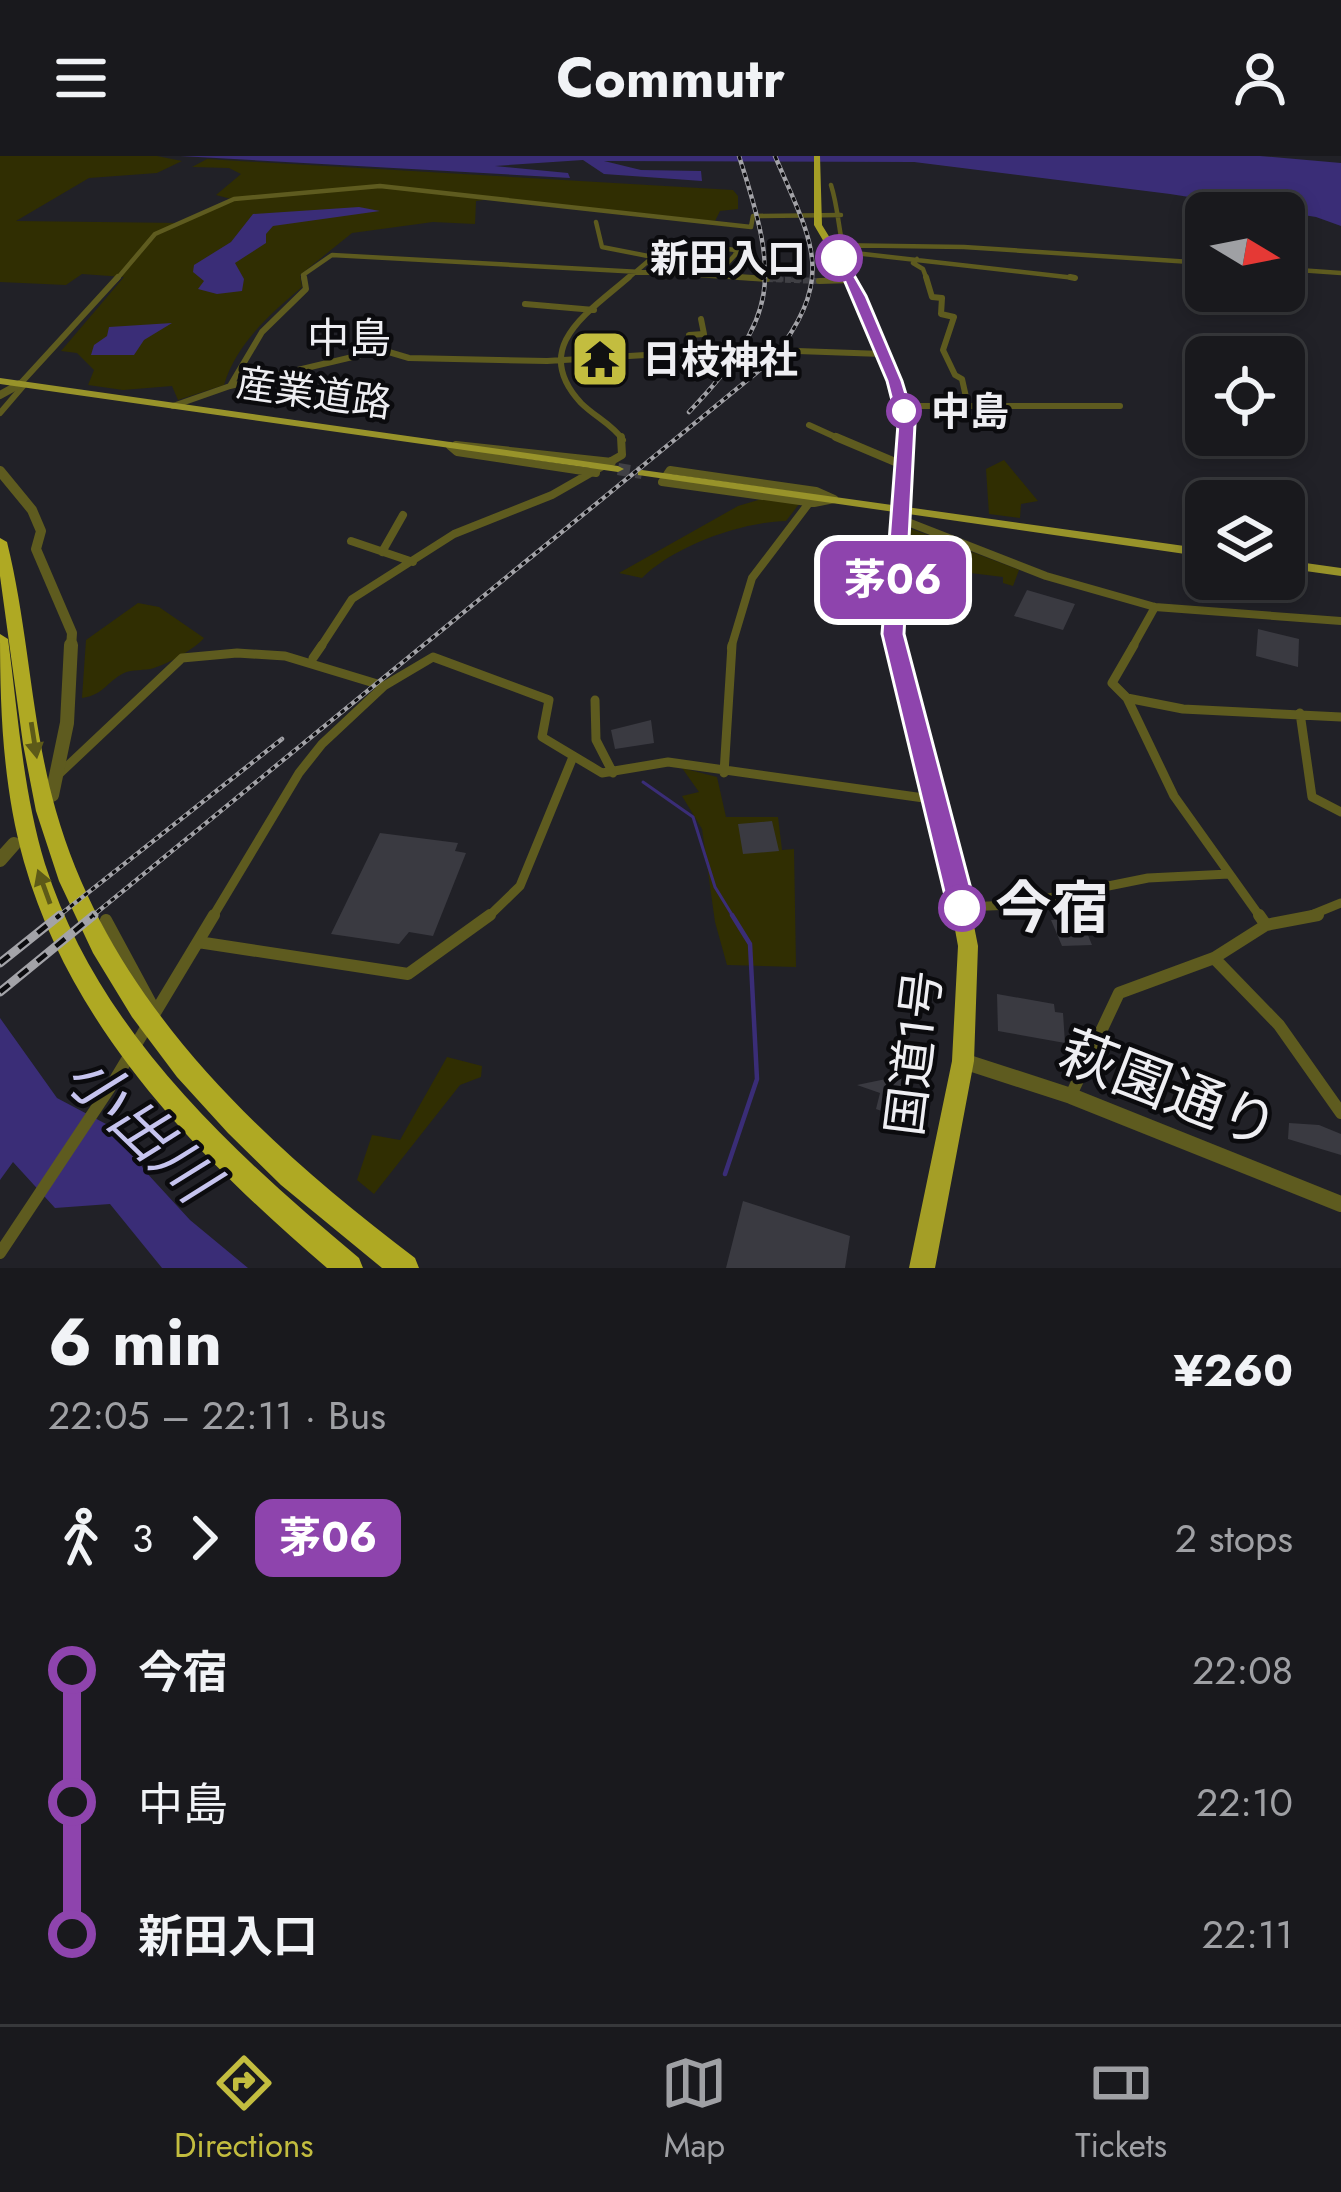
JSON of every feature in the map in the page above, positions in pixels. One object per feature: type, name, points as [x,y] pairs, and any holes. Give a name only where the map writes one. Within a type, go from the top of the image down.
[{"type":"highway","name":"国道1号","points":[[817,156],[817,218],[853,280],[903,406],[907,467],[893,634],[962,908],[969,999],[963,1060],[922,1268]]},
{"type":"highway","points":[[0,542],[47,816],[76,897],[98,938],[145,1013],[222,1107],[287,1172],[405,1268]]},
{"type":"highway","points":[[0,639],[17,786],[36,866],[93,993],[179,1110],[270,1202],[349,1268]]},
{"type":"main road","name":"産業道路","points":[[0,381],[613,465]]},
{"type":"main road","points":[[642,473],[835,500],[900,514],[1185,550]]},
{"type":"main road","points":[[1305,567],[1341,572]]},
{"type":"street","points":[[831,185],[841,215],[834,245]]},
{"type":"street","points":[[0,413],[154,235],[234,199],[380,186],[751,227],[754,216],[841,215]]},
{"type":"street","points":[[313,658],[352,599],[467,528],[613,465],[622,455],[625,443],[616,429],[574,395],[560,359],[565,334],[651,255],[602,248],[596,222]]},
{"type":"street","points":[[714,277],[740,240]]},
{"type":"street","points":[[834,245],[846,251],[1075,278]]},
{"type":"street","points":[[834,245],[978,248],[1185,262]]},
{"type":"street","points":[[718,248],[736,250]]},
{"type":"street","points":[[700,251],[687,264],[722,269]]},
{"type":"street","points":[[844,266],[850,261],[846,251]]},
{"type":"street","points":[[230,386],[271,322],[306,289],[303,275],[332,255],[767,279]]},
{"type":"street","points":[[917,259],[913,263],[923,269],[932,297],[942,298],[941,314],[954,316],[943,350],[955,375],[962,379],[968,406]]},
{"type":"street","points":[[1305,270],[1341,273]]},
{"type":"street","points":[[819,281],[853,280]]},
{"type":"street","points":[[525,304],[594,310]]},
{"type":"street","points":[[694,350],[689,335],[704,334],[701,320]]},
{"type":"street","points":[[173,406],[230,386],[382,350],[409,358],[560,359],[694,350],[882,354]]},
{"type":"street","points":[[0,395],[22,385]]},
{"type":"street","points":[[903,406],[1120,406]]},
{"type":"street","points":[[809,425],[907,467]]},
{"type":"street","points":[[450,446],[457,452],[598,472]]},
{"type":"street","points":[[0,471],[32,509],[40,531],[36,549],[72,633],[59,774],[52,795]]},
{"type":"street","points":[[664,476],[816,491],[835,500],[809,503],[664,476]]},
{"type":"street","points":[[724,773],[731,650],[741,606],[752,577],[809,503]]},
{"type":"street","points":[[900,514],[1046,576],[1155,607],[1341,621]]},
{"type":"street","points":[[382,552],[403,515]]},
{"type":"street","points":[[351,541],[413,562]]},
{"type":"street","points":[[1155,607],[1112,683],[1127,698],[1174,796],[1266,926]]},
{"type":"street","points":[[59,774],[182,658],[229,654],[313,658],[384,686]]},
{"type":"street","points":[[0,1253],[156,1014],[308,760],[384,686],[433,657],[549,700],[542,737],[602,773],[668,762],[938,800]]},
{"type":"street","points":[[1127,698],[1205,711],[1341,717]]},
{"type":"street","points":[[596,700],[596,740],[613,773]]},
{"type":"street","points":[[1300,713],[1312,797],[1341,812]]},
{"type":"street","points":[[199,942],[408,974],[476,929],[520,886],[573,757]]},
{"type":"street","points":[[0,860],[14,844]]},
{"type":"street","points":[[962,908],[1010,909],[1179,872],[1229,874]]},
{"type":"street","points":[[1071,1096],[1119,993],[1214,958],[1266,926],[1316,916],[1341,903]]},
{"type":"street","points":[[106,920],[156,1014],[274,1148],[369,1230],[424,1268]]},
{"type":"street","points":[[1214,958],[1279,1025],[1341,1113]]},
{"type":"street","name":"萩園通り","points":[[963,1060],[1071,1096],[1341,1204]]},
{"type":"shaded area","points":[[0,156],[157,156],[182,161],[157,173],[89,178],[16,221],[180,223],[231,199],[216,195],[241,174],[229,168],[192,167],[207,159],[733,190],[738,209],[720,211],[715,221],[499,198],[476,201],[475,224],[433,222],[352,233],[300,275],[302,287],[246,343],[224,385],[178,400],[172,386],[123,390],[88,385],[94,370],[77,353],[61,351],[124,277],[82,274],[66,285],[0,282]]},
{"type":"shaded area","points":[[180,156],[1260,156],[1341,163],[1341,226],[1305,215],[1305,192],[1185,192],[1185,196],[914,162],[604,161],[641,170],[701,171],[702,181],[604,174],[583,160],[495,166],[568,173],[570,178]]},
{"type":"shaded area","points":[[359,207],[380,211],[273,226],[266,243],[235,263],[244,279],[242,291],[217,294],[198,289],[204,281],[193,272],[194,265],[231,242],[253,214]]},
{"type":"shaded area","points":[[172,323],[144,340],[134,355],[91,355],[109,327]]},
{"type":"shaded area","points":[[1004,460],[1038,501],[1021,504],[1020,518],[989,514],[986,469]]},
{"type":"shaded area","points":[[765,498],[800,503],[786,521],[709,538],[642,578],[619,573],[738,506]]},
{"type":"shaded area","points":[[909,528],[1019,570],[1013,586],[1003,583],[1003,577],[905,565]]},
{"type":"shaded area","points":[[138,603],[159,607],[204,638],[166,663],[124,673],[82,698],[86,640]]},
{"type":"shaded area","points":[[682,768],[717,777],[726,817],[778,817],[782,850],[794,849],[796,967],[727,965],[715,922],[702,829],[682,796],[699,792]]},
{"type":"shaded area","points":[[0,1018],[57,1098],[123,1133],[144,1170],[190,1220],[248,1268],[162,1268],[110,1204],[55,1208],[13,1162],[0,1180]]},
{"type":"shaded area","points":[[447,1057],[482,1066],[481,1077],[460,1085],[374,1194],[357,1180],[372,1135],[400,1140]]},
{"type":"building","points":[[1027,590],[1075,604],[1063,630],[1014,616]]},
{"type":"building","points":[[1258,629],[1299,639],[1298,667],[1256,656]]},
{"type":"building","points":[[651,720],[654,743],[615,749],[611,730]]},
{"type":"building","points":[[772,821],[779,851],[743,854],[738,824]]},
{"type":"building","points":[[380,833],[458,843],[455,851],[466,853],[433,936],[409,932],[399,944],[331,934]]},
{"type":"building","points":[[1081,918],[1092,945],[1062,946],[1051,920]]},
{"type":"building","points":[[997,994],[1054,1004],[1055,1012],[1063,1013],[1065,1043],[998,1031]]},
{"type":"building","points":[[910,1074],[898,1117],[876,1109],[880,1093],[857,1085]]},
{"type":"building","points":[[1289,1123],[1319,1125],[1341,1134],[1341,1155],[1288,1139]]},
{"type":"building","points":[[743,1201],[850,1236],[845,1268],[726,1268]]},
{"type":"waterway","points":[[643,782],[693,817],[715,887],[734,918]]},
{"type":"waterway","points":[[725,1174],[757,1079],[750,944],[732,915]]},
{"type":"tunnel","points":[[803,280],[767,279],[819,281]]},
{"type":"tunnel","points":[[618,469],[642,473]]},
{"type":"railway","points":[[689,412],[741,349],[763,294],[761,235],[739,156]]},
{"type":"railway","points":[[90,918],[772,360],[792,331],[812,282],[808,238],[775,156]]},
{"type":"railway","points":[[56,918],[282,739]]},
{"type":"railway","points":[[0,963],[60,915]]},
{"type":"railway","points":[[0,992],[94,915]]},
{"type":"bus line","name":"茅06","points":[[839,258],[860,296],[903,406],[907,462],[892,583],[893,634],[944,820],[962,908]]},
{"type":"place","name":"新田入口","points":[[839,258]]},
{"type":"place","name":"日枝神社","points":[[600,359]]},
{"type":"place","name":"中島","points":[[904,411]]},
{"type":"place","name":"今宿","points":[[962,908]]},
{"type":"district","name":"中島","points":[[349,338]]},
{"type":"water label","name":"小出川","points":[[141,1128]]}]
